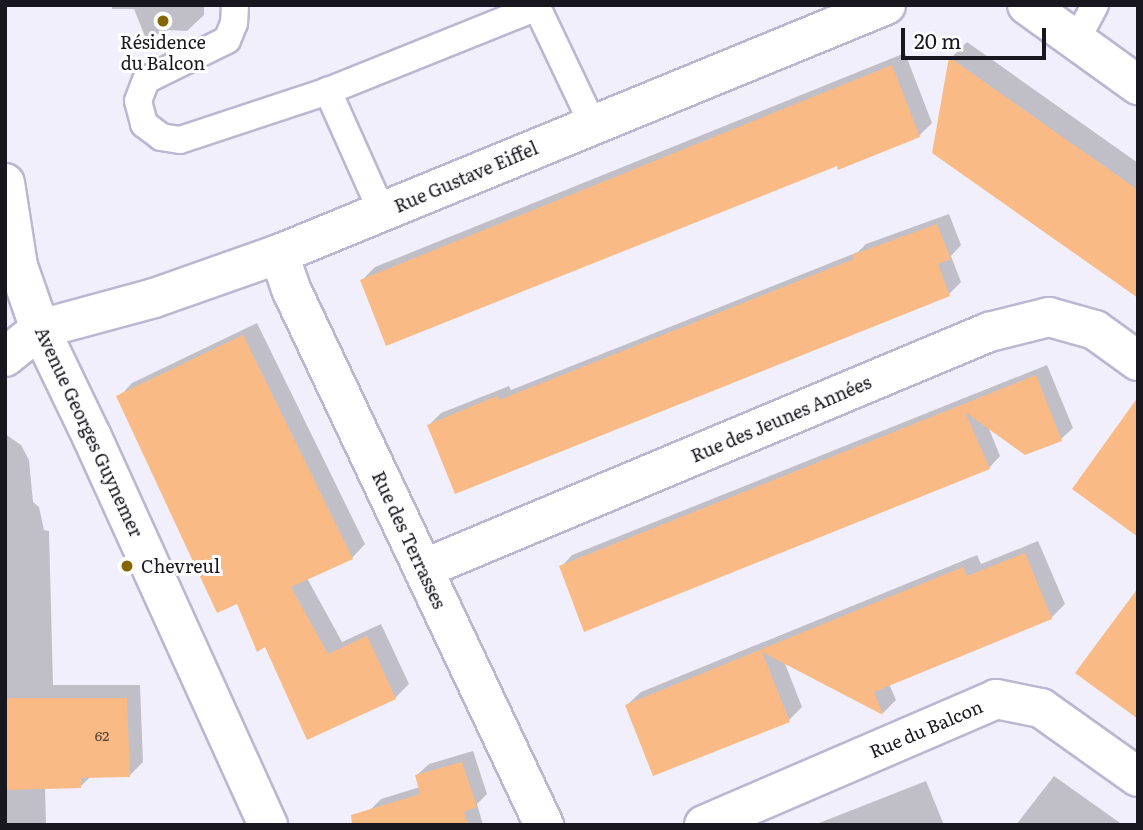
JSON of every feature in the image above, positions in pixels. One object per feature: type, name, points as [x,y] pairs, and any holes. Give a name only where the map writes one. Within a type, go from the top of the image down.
[{"type":"street","name":"Rue Gustave Eiffel","points":[[40,329],[154,298],[279,254],[592,123],[886,5]]},
{"type":"street","points":[[1027,5],[1138,85]]},
{"type":"street","name":"Avenue Georges Guynemer","points":[[5,183],[9,231],[40,329],[268,825]]},
{"type":"street","name":"Rue des Terrasses","points":[[279,254],[291,289],[544,825]]},
{"type":"street","name":"Rue des Jeunes Années","points":[[423,569],[989,332],[1049,317],[1095,330],[1138,361]]},
{"type":"street","points":[[5,356],[40,329]]},
{"type":"street","name":"Rue du Balcon","points":[[704,825],[996,699],[1041,708],[1138,776]]},
{"type":"lane","points":[[235,5],[234,23],[227,40],[146,80],[138,101],[144,124],[161,137],[180,140],[328,91],[540,6],[592,123]]},
{"type":"lane","points":[[1076,39],[1095,5]]},
{"type":"lane","points":[[328,91],[382,212]]},
{"type":"building","points":[[949,57],[1138,190],[1138,298],[932,153]]},
{"type":"building","points":[[892,65],[920,137],[838,170],[837,166],[386,346],[360,280]]},
{"type":"building","points":[[937,224],[951,259],[938,264],[950,296],[455,494],[427,425],[497,396],[499,400],[854,259],[852,255]]},
{"type":"building","points":[[243,335],[353,559],[291,587],[328,654],[367,636],[396,699],[307,740],[265,647],[257,652],[237,604],[217,613],[116,396]]},
{"type":"building","points":[[1036,375],[1062,441],[1025,455],[965,412],[990,469],[584,632],[559,566]]},
{"type":"building","points":[[1138,397],[1138,537],[1072,489]]},
{"type":"building","points":[[1025,553],[1052,619],[874,692],[883,715],[762,652],[790,722],[653,776],[625,705],[963,567],[967,576]]},
{"type":"building","points":[[1138,588],[1138,719],[1075,673]]},
{"type":"building","points":[[5,698],[127,698],[130,777],[82,778],[81,788],[5,790]]},
{"type":"building","points":[[462,762],[477,807],[464,812],[468,825],[352,825],[351,815],[420,794],[415,775]]},
{"type":"place","name":"Résidence du Balcon","points":[[163,21]]},
{"type":"place","name":"Chevreul","points":[[127,566]]}]
